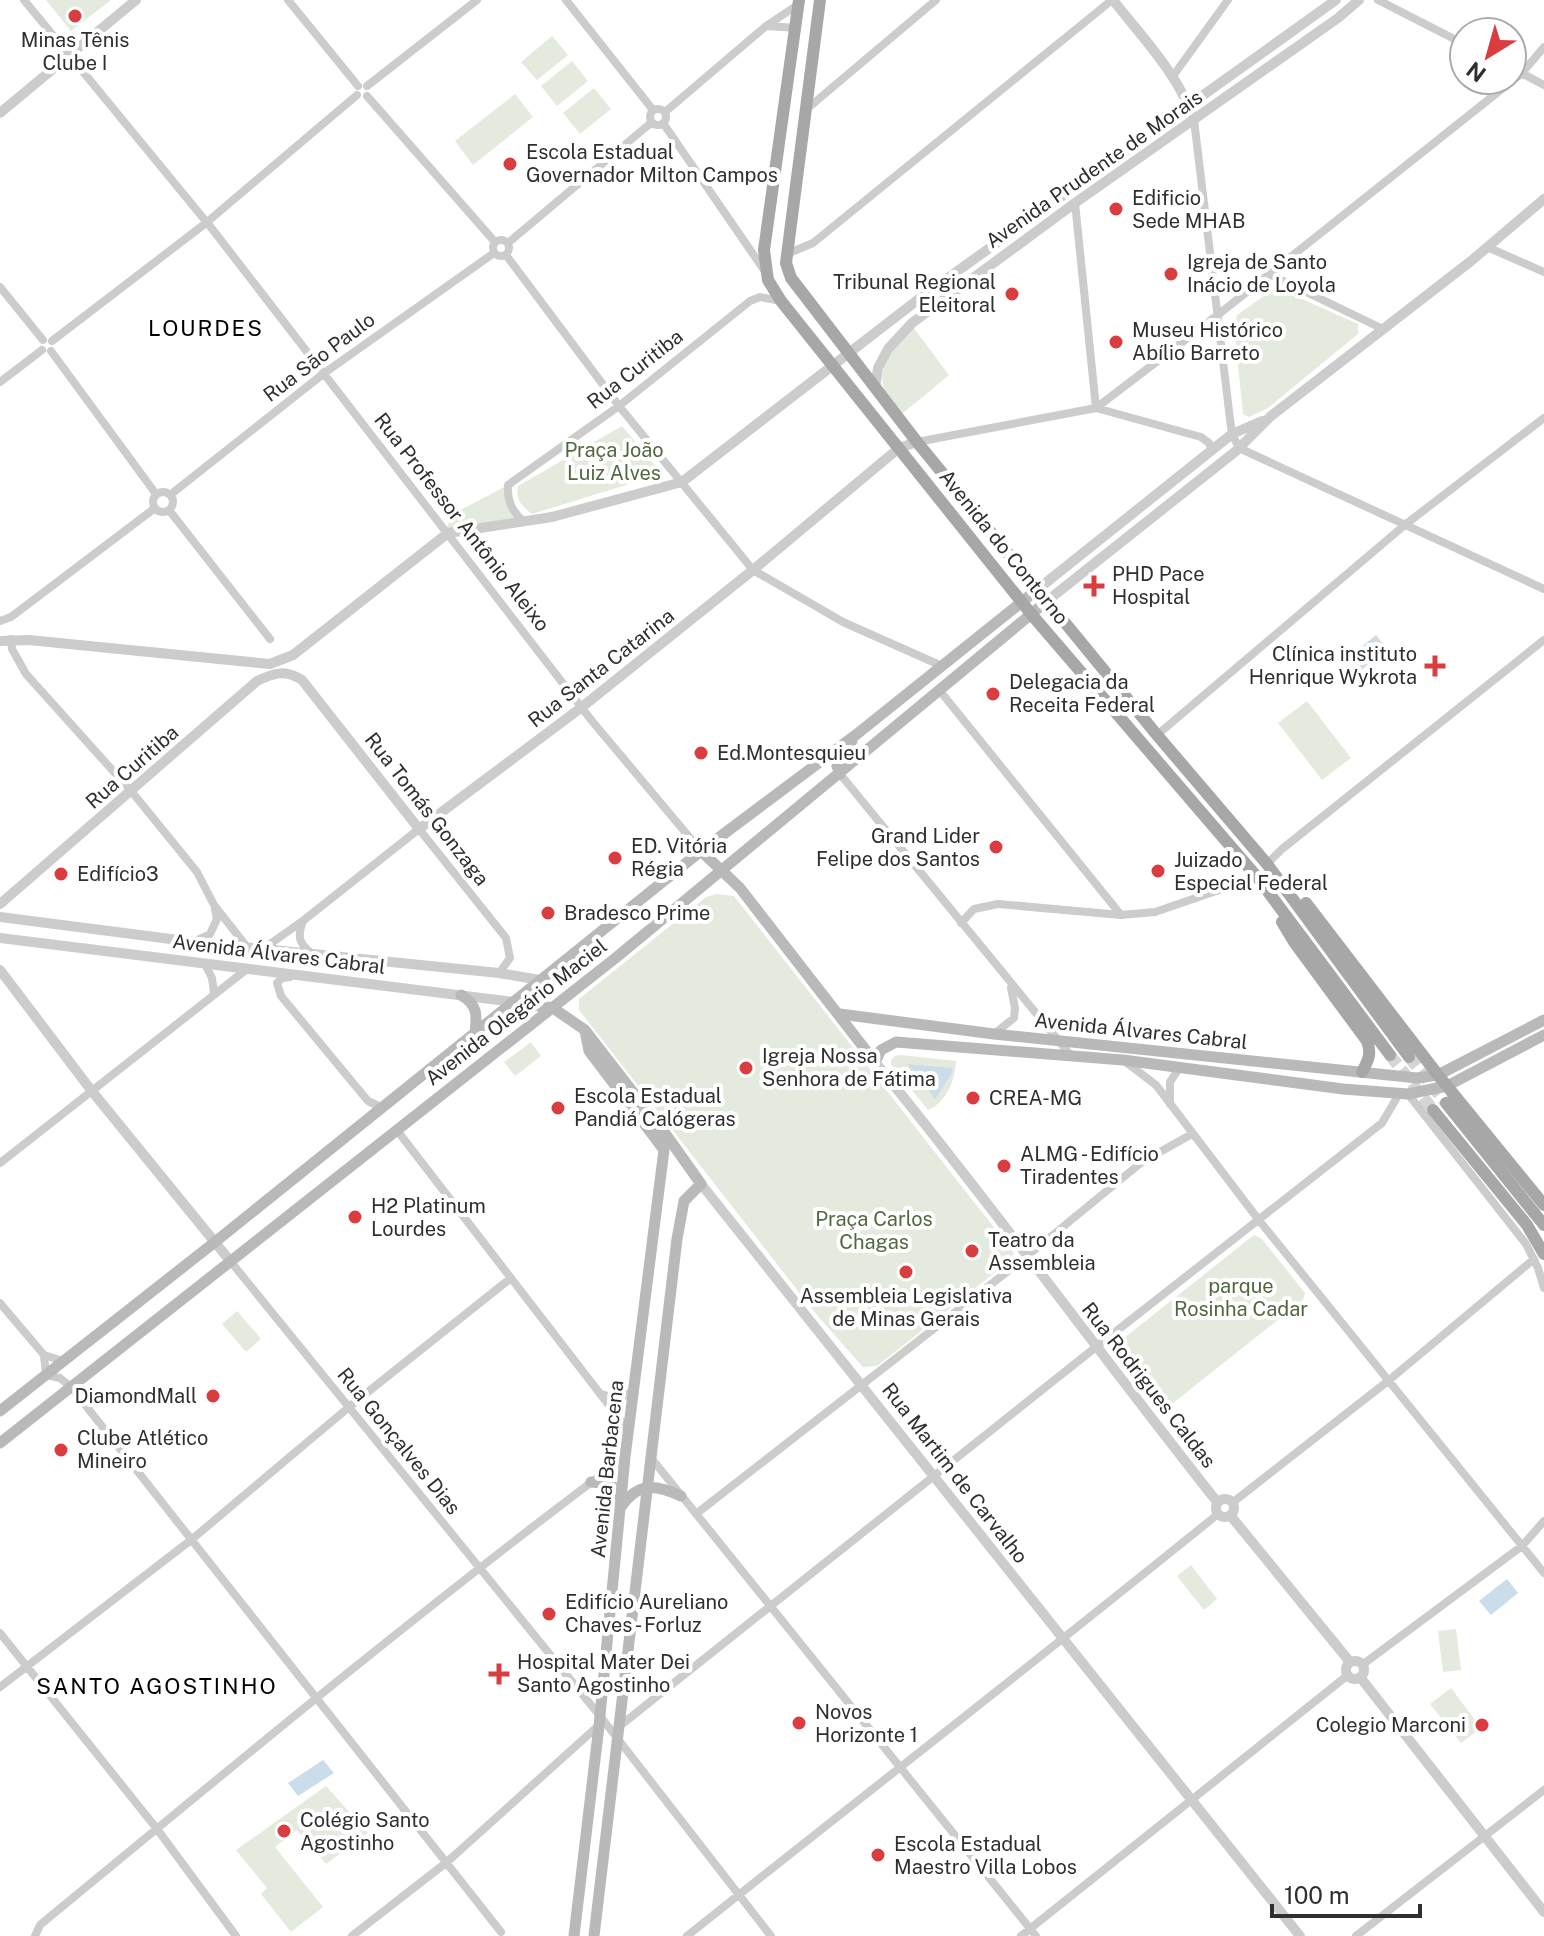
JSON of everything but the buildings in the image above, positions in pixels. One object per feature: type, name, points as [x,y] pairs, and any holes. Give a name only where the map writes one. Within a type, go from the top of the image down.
[{"type":"main road","name":"Avenida do Contorno","points":[[820,0],[786,263],[791,278],[917,442],[1267,864],[1409,1057]]},
{"type":"main road","name":"Avenida do Contorno","points":[[799,2],[764,250],[767,274],[781,301],[1032,615],[1257,877],[1390,1055]]},
{"type":"main road","name":"Avenida Olegário Maciel","points":[[0,1411],[701,851],[857,734],[1038,589]]},
{"type":"main road","name":"Avenida Olegário Maciel","points":[[0,1443],[553,1008],[1047,601]]},
{"type":"main road","points":[[840,774],[838,763],[857,734]]},
{"type":"main road","name":"Rua Professor Antônio Aleixo","points":[[701,851],[740,888],[875,1062]]},
{"type":"main road","points":[[1267,864],[1300,896],[1438,1075],[1544,1205]]},
{"type":"main road","points":[[1257,877],[1294,942],[1367,1041],[1370,1058],[1362,1072]]},
{"type":"main road","points":[[461,995],[471,1001],[475,1008],[475,1033]]},
{"type":"main road","name":"Avenida Álvares Cabral","points":[[514,1002],[553,1008]]},
{"type":"main road","name":"Rua Martim de Carvalho","points":[[553,1008],[585,1030],[701,1184]]},
{"type":"main road","name":"Avenida Álvares Cabral","points":[[840,1014],[994,1034],[1417,1078],[1438,1075]]},
{"type":"main road","points":[[1438,1075],[1544,1020]]},
{"type":"main road","name":"Avenida Barbacena","points":[[574,1936],[625,1457],[664,1150],[589,1051],[585,1030]]},
{"type":"main road","name":"Avenida Álvares Cabral","points":[[875,1062],[881,1050],[896,1042],[1123,1060],[1403,1094],[1447,1086],[1544,1035]]},
{"type":"main road","points":[[1180,1067],[1202,1062],[1255,1067],[1269,1061]]},
{"type":"main road","points":[[1446,1103],[1544,1225]]},
{"type":"main road","points":[[1433,1110],[1540,1251]]},
{"type":"main road","name":"Avenida Barbacena","points":[[594,1936],[677,1239],[684,1201],[701,1184]]},
{"type":"main road","points":[[653,1235],[665,1240],[677,1239]]},
{"type":"main road","points":[[652,1249],[664,1246],[676,1252]]},
{"type":"main road","points":[[641,1336],[652,1342],[666,1340]]},
{"type":"main road","points":[[634,1390],[644,1388],[659,1393]]},
{"type":"main road","points":[[591,1482],[611,1484],[621,1503],[634,1491],[648,1487],[665,1489],[681,1496]]},
{"type":"main road","points":[[599,1721],[621,1725]]},
{"type":"street","name":"Rua Professor Antônio Aleixo","points":[[24,0],[206,223],[582,707],[701,851]]},
{"type":"street","points":[[0,113],[136,0]]},
{"type":"street","points":[[288,0],[362,91],[495,242]]},
{"type":"street","points":[[0,382],[206,223],[362,91],[477,0]]},
{"type":"street","points":[[566,0],[653,110]]},
{"type":"street","points":[[808,108],[936,0]]},
{"type":"street","points":[[787,254],[813,243],[1113,0],[1173,76],[1194,120],[1232,434],[1239,448],[1544,589]]},
{"type":"street","points":[[1173,76],[1228,0]]},
{"type":"street","name":"Avenida Prudente de Morais","points":[[682,482],[832,364],[1071,187],[1336,0]]},
{"type":"street","name":"Avenida Prudente de Morais","points":[[875,388],[878,368],[888,349],[912,323],[1359,0]]},
{"type":"street","points":[[1378,0],[1448,36]]},
{"type":"street","points":[[665,112],[799,2]]},
{"type":"street","points":[[766,26],[797,28]]},
{"type":"street","points":[[1528,66],[1544,47]]},
{"type":"street","points":[[1096,408],[1493,96]]},
{"type":"street","points":[[660,108],[665,112],[667,116],[663,123],[656,125],[652,122],[650,117],[653,110],[660,108]]},
{"type":"street","points":[[508,243],[652,122]]},
{"type":"street","points":[[663,123],[767,274]]},
{"type":"street","points":[[1047,601],[1239,448],[1271,416],[1544,199]]},
{"type":"street","points":[[1075,203],[1096,408]]},
{"type":"street","points":[[495,242],[508,243]]},
{"type":"street","points":[[495,242],[494,253],[501,257],[510,248],[508,243]]},
{"type":"street","points":[[1487,247],[1544,272]]},
{"type":"street","name":"Rua São Paulo","points":[[170,495],[323,374],[494,253]]},
{"type":"street","points":[[506,255],[619,406],[753,570],[843,622],[942,666]]},
{"type":"street","points":[[1269,274],[1383,329]]},
{"type":"street","points":[[0,287],[156,494]]},
{"type":"street","name":"Rua Curitiba","points":[[523,521],[507,496],[508,485],[619,406],[750,301],[760,297],[781,301]]},
{"type":"street","points":[[917,442],[1096,408],[1201,437],[1212,450]]},
{"type":"street","points":[[1038,589],[1232,434],[1271,416]]},
{"type":"street","points":[[1157,735],[1406,524],[1544,418]]},
{"type":"street","name":"Rua Santa Catarina","points":[[263,949],[582,707],[899,448],[917,442]]},
{"type":"street","points":[[6,640],[258,664],[283,660],[448,533],[552,517],[682,482]]},
{"type":"street","points":[[165,492],[170,495],[173,504],[169,510],[155,508],[153,502],[156,494],[165,492]]},
{"type":"street","points":[[0,621],[11,617],[155,508]]},
{"type":"street","points":[[169,510],[270,639]]},
{"type":"street","points":[[6,640],[26,674],[132,792],[197,872],[214,905],[247,947]]},
{"type":"street","points":[[1267,864],[1544,640]]},
{"type":"street","points":[[257,681],[260,674],[258,664]]},
{"type":"street","name":"Rua Tomás Gonzaga","points":[[257,681],[275,673],[293,674],[302,680],[506,938],[510,958],[499,973]]},
{"type":"street","name":"Rua Curitiba","points":[[0,904],[257,681]]},
{"type":"street","points":[[940,691],[1121,915]]},
{"type":"street","points":[[840,774],[1072,1057]]},
{"type":"street","points":[[961,923],[974,909],[998,904],[1121,915],[1155,912],[1257,877]]},
{"type":"street","points":[[194,942],[210,934],[214,927],[217,919],[214,905]]},
{"type":"street","name":"Avenida Álvares Cabral","points":[[0,917],[540,980]]},
{"type":"street","points":[[304,920],[298,933],[299,939],[301,945],[313,955]]},
{"type":"street","name":"Avenida Álvares Cabral","points":[[0,938],[514,1002]]},
{"type":"street","points":[[205,964],[212,978],[214,993]]},
{"type":"street","points":[[0,1163],[247,969]]},
{"type":"street","name":"Rua Gonçalves Dias","points":[[0,970],[91,1090],[619,1742],[771,1936]]},
{"type":"street","points":[[299,975],[282,978],[277,983],[281,996],[368,1101],[381,1107]]},
{"type":"street","points":[[994,1034],[1014,1018],[1010,983]]},
{"type":"street","points":[[1123,1060],[1156,1085],[1258,1219],[1544,1573]]},
{"type":"street","name":"Rua Rodrigues Caldas","points":[[875,1062],[995,1211],[1026,1257],[1218,1508]]},
{"type":"street","points":[[1170,1105],[1170,1082],[1180,1067]]},
{"type":"street","points":[[621,1725],[1382,1123],[1403,1094],[1516,1231],[1540,1251],[1544,1288]]},
{"type":"street","points":[[396,1129],[629,1430]]},
{"type":"street","points":[[696,1514],[864,1385],[1142,1162],[1192,1134]]},
{"type":"street","name":"Rua Martim de Carvalho","points":[[701,1184],[1300,1936]]},
{"type":"street","points":[[1232,1503],[1388,1381],[1540,1251]]},
{"type":"street","points":[[0,1687],[191,1540],[349,1407],[511,1278]]},
{"type":"street","points":[[0,1303],[44,1355],[63,1361]]},
{"type":"street","points":[[44,1355],[46,1375],[60,1378],[71,1387],[501,1932]]},
{"type":"street","points":[[601,1393],[614,1398],[625,1397],[634,1390]]},
{"type":"street","points":[[35,1936],[40,1925],[157,1829],[479,1568],[625,1457]]},
{"type":"street","points":[[652,1459],[1033,1932]]},
{"type":"street","points":[[687,1936],[1063,1639],[1225,1499],[1232,1503],[1234,1511],[1223,1517],[1218,1508]]},
{"type":"street","points":[[1230,1515],[1350,1662]]},
{"type":"street","points":[[1362,1665],[1522,1546],[1544,1521]]},
{"type":"street","points":[[0,1633],[157,1829],[236,1936]]},
{"type":"street","points":[[1350,1662],[1362,1665]]},
{"type":"street","points":[[1350,1662],[1346,1670],[1354,1679],[1363,1673],[1362,1665]]},
{"type":"street","points":[[1021,1936],[1033,1932],[1348,1675]]},
{"type":"street","points":[[1360,1677],[1544,1912]]},
{"type":"street","points":[[352,1936],[447,1862],[599,1721]]},
{"type":"street","points":[[1356,1936],[1544,1790]]},
{"type":"green space","name":"Minas Tênis Clube I","points":[[46,0],[111,0],[71,31]]},
{"type":"green space","points":[[552,36],[568,55],[537,80],[521,62]]},
{"type":"green space","points":[[572,61],[588,81],[557,106],[541,86]]},
{"type":"green space","points":[[594,88],[611,109],[580,134],[563,113]]},
{"type":"green space","points":[[515,94],[533,117],[473,165],[455,141]]},
{"type":"green space","points":[[1274,289],[1358,324],[1358,334],[1268,408],[1249,417],[1243,414],[1234,327],[1237,315]]},
{"type":"green space","points":[[911,324],[949,375],[902,414],[886,394],[882,375],[888,357]]},
{"type":"green space","name":"Praça João Luiz Alves","points":[[622,426],[659,470],[655,476],[532,514],[522,505],[518,499],[518,486]]},
{"type":"green space","points":[[508,485],[512,508],[523,521],[446,531],[451,515]]},
{"type":"green space","points":[[1307,701],[1351,758],[1322,780],[1278,723]]},
{"type":"green space","name":"Praça Carlos Chagas","points":[[717,894],[734,896],[1014,1253],[1008,1262],[877,1366],[863,1367],[816,1314],[579,1010],[579,999],[706,897]]},
{"type":"green space","points":[[531,1042],[541,1056],[515,1076],[504,1062]]},
{"type":"green space","points":[[895,1056],[956,1061],[949,1090],[935,1106],[928,1110],[891,1064]]},
{"type":"green space","name":"parque Rosinha Cadar","points":[[1254,1235],[1261,1238],[1305,1293],[1303,1300],[1163,1411],[1157,1409],[1114,1353],[1114,1346]]},
{"type":"green space","points":[[237,1311],[261,1339],[246,1352],[222,1324]]},
{"type":"green space","points":[[1191,1565],[1217,1599],[1204,1610],[1177,1576]]},
{"type":"green space","points":[[1456,1629],[1461,1670],[1443,1672],[1438,1631]]},
{"type":"green space","points":[[1451,1688],[1481,1728],[1461,1743],[1430,1704]]},
{"type":"green space","points":[[326,1786],[368,1833],[326,1864],[297,1830],[275,1847],[323,1907],[291,1932],[261,1894],[267,1888],[236,1850]]},
{"type":"water","points":[[1376,635],[1387,649],[1360,671],[1349,657]]},
{"type":"water","points":[[907,1064],[952,1068],[952,1073],[935,1099]]},
{"type":"water","points":[[1507,1579],[1518,1593],[1491,1615],[1479,1601]]},
{"type":"water","points":[[323,1760],[334,1773],[298,1796],[288,1783]]},
{"type":"tunnel","points":[[1390,1055],[1433,1110]]},
{"type":"tunnel","points":[[1409,1057],[1446,1103]]},
{"type":"place","name":"Minas Tênis Clube I","points":[[75,16]]},
{"type":"place","name":"Escola Estadual Governador Milton Campos","points":[[510,164]]},
{"type":"place","name":"Edificio Sede MHAB","points":[[1116,209]]},
{"type":"place","name":"Igreja de Santo Inácio de Loyola","points":[[1171,274]]},
{"type":"place","name":"Tribunal Regional Eleitoral","points":[[1012,294]]},
{"type":"place","name":"Museu Histórico Abílio Barreto","points":[[1116,342]]},
{"type":"place","name":"PHD Pace Hospital","points":[[1094,586]]},
{"type":"place","name":"Clínica instituto Henrique Wykrota","points":[[1435,666]]},
{"type":"place","name":"Delegacia da Receita Federal","points":[[993,694]]},
{"type":"place","name":"Ed.Montesquieu","points":[[701,753]]},
{"type":"place","name":"Grand Lider Felipe dos Santos","points":[[996,847]]},
{"type":"place","name":"ED. Vitória Régia","points":[[615,858]]},
{"type":"place","name":"Juizado Especial Federal","points":[[1158,871]]},
{"type":"place","name":"Edifício3","points":[[61,874]]},
{"type":"place","name":"Bradesco Prime","points":[[548,913]]},
{"type":"place","name":"Igreja Nossa Senhora de Fátima","points":[[746,1068]]},
{"type":"place","name":"CREA-MG","points":[[973,1098]]},
{"type":"place","name":"Escola Estadual Pandiá Calógeras","points":[[558,1108]]},
{"type":"place","name":"ALMG - Edifício Tiradentes","points":[[1004,1166]]},
{"type":"place","name":"H2 Platinum Lourdes","points":[[355,1217]]},
{"type":"place","name":"Teatro da Assembleia","points":[[972,1251]]},
{"type":"place","name":"Assembleia Legislativa de Minas Gerais","points":[[906,1272]]},
{"type":"place","name":"DiamondMall","points":[[213,1396]]},
{"type":"place","name":"Clube Atlético Mineiro","points":[[61,1450]]},
{"type":"place","name":"Edifício Aureliano Chaves - Forluz","points":[[549,1614]]},
{"type":"place","name":"Hospital Mater Dei Santo Agostinho","points":[[499,1674]]},
{"type":"place","name":"Novos Horizonte 1","points":[[799,1723]]},
{"type":"place","name":"Colegio Marconi","points":[[1482,1725]]},
{"type":"place","name":"Colégio Santo Agostinho","points":[[284,1831]]},
{"type":"place","name":"Escola Estadual Maestro Villa Lobos","points":[[878,1855]]},
{"type":"district","name":"LOURDES","points":[[206,328]]},
{"type":"district","name":"SANTO AGOSTINHO","points":[[157,1686]]}]
